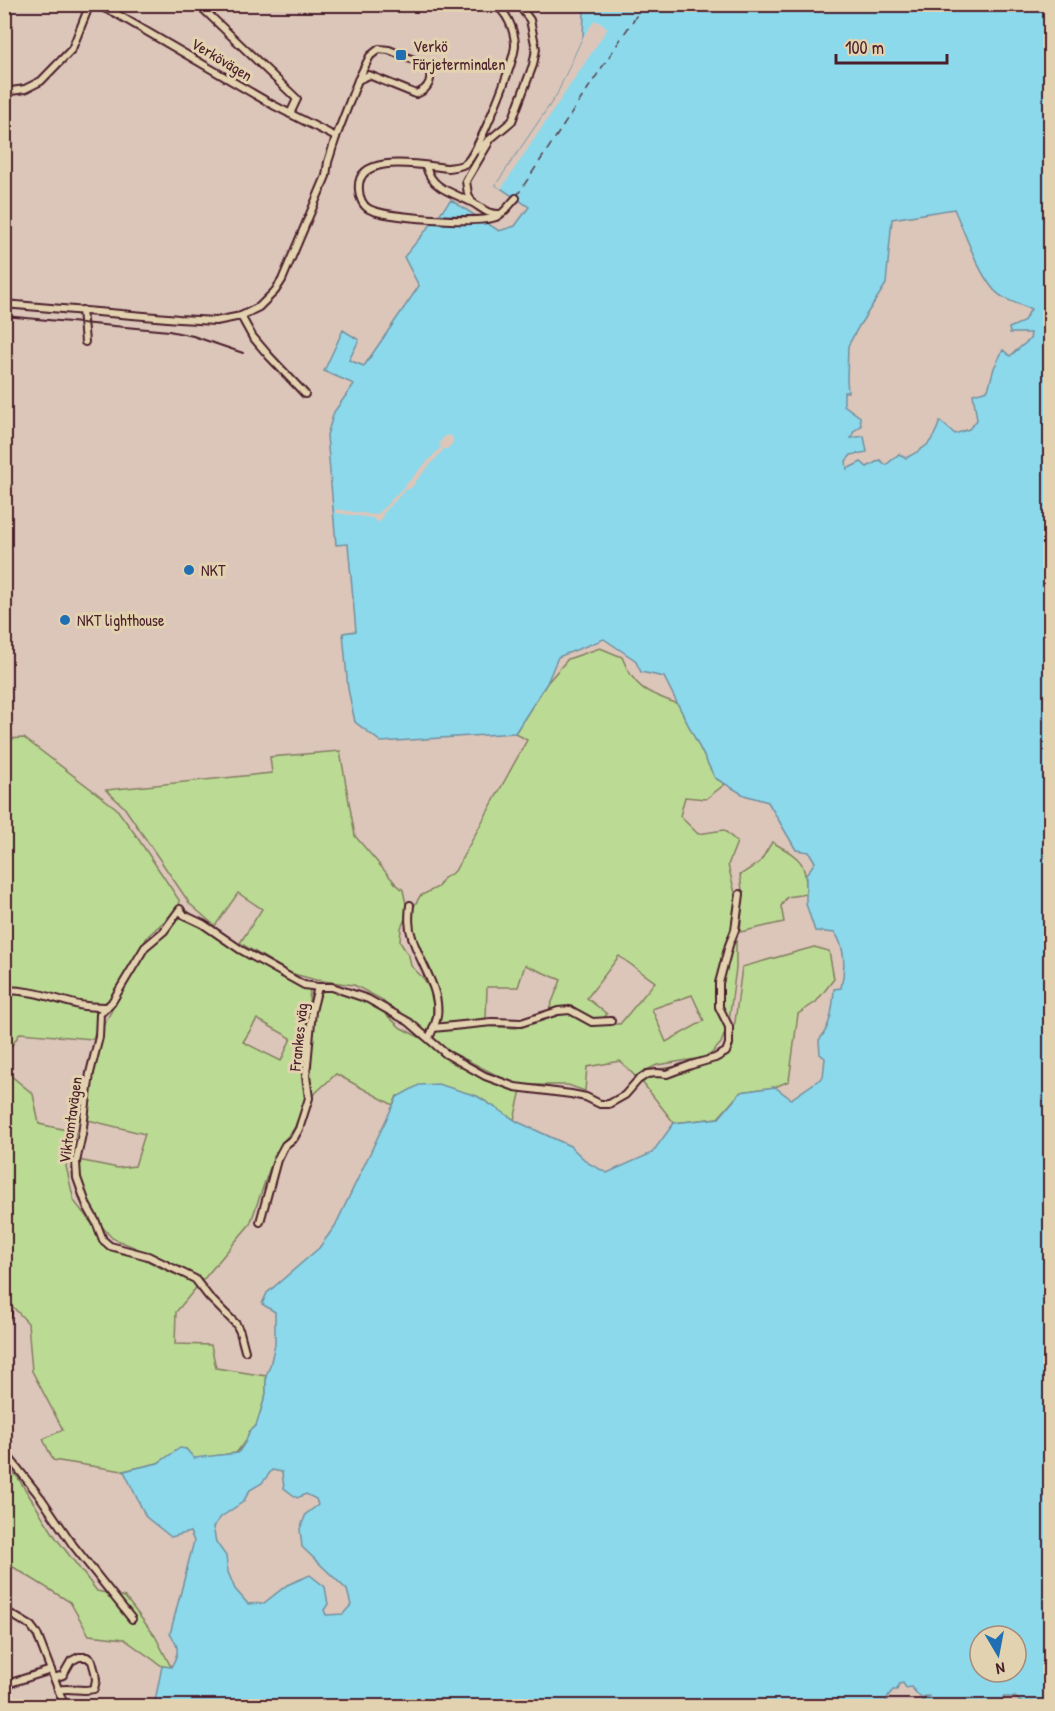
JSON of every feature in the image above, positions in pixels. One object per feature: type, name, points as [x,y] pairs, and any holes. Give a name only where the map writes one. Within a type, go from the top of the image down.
[{"type":"street","points":[[4,92],[18,91],[41,81],[72,49],[92,4]]},
{"type":"street","name":"Verkövägen","points":[[92,4],[123,18],[290,114],[336,137]]},
{"type":"street","points":[[198,4],[297,99],[290,114]]},
{"type":"street","points":[[494,4],[507,17],[516,45],[484,132],[474,152],[466,163],[458,167],[388,164],[374,166],[364,171],[359,180],[359,190],[361,200],[367,208],[383,214],[484,220],[496,218],[516,198]]},
{"type":"street","points":[[474,152],[512,121],[532,65],[536,49],[530,20],[518,4]]},
{"type":"street","points":[[4,304],[216,321],[241,316],[259,307],[275,291],[282,280],[326,176],[336,137],[358,80],[370,56],[379,49],[389,50],[428,66],[431,73],[429,84],[422,92],[416,93],[369,75],[358,80]]},
{"type":"street","points":[[491,139],[466,181],[468,194],[480,209],[492,214],[501,214]]},
{"type":"street","points":[[426,166],[432,180],[440,187],[473,202]]},
{"type":"street","points":[[82,310],[85,342]]},
{"type":"street","points":[[241,316],[257,341],[305,394]]},
{"type":"street","points":[[318,987],[332,987],[368,999],[410,1022],[446,1054],[485,1076],[515,1087],[571,1094],[586,1097],[600,1104],[609,1104],[625,1095],[638,1080],[647,1074],[657,1072],[667,1074],[716,1058],[726,1052],[729,1044],[729,1027],[720,1007],[719,983],[735,930],[740,894]]},
{"type":"street","points":[[410,905],[408,919],[412,937],[438,1005],[437,1018],[429,1038]]},
{"type":"street","name":"Viktomtavägen","points":[[245,1351],[236,1324],[195,1279],[148,1256],[110,1245],[103,1240],[87,1206],[77,1178],[76,1162],[90,1073],[99,1036],[100,1014],[112,1002],[145,947],[164,931],[180,909],[184,915],[203,924],[279,972],[304,985],[318,987]]},
{"type":"street","name":"Frankes väg","points":[[260,1222],[277,1160],[285,1145],[294,1138],[299,1129],[309,1098],[306,1076],[312,1011],[318,987]]},
{"type":"street","points":[[4,990],[21,990],[80,1005],[107,1007]]},
{"type":"street","points":[[433,1028],[492,1022],[521,1023],[558,1011],[570,1010],[592,1022],[611,1021]]},
{"type":"street","points":[[4,1451],[132,1618]]},
{"type":"street","points":[[4,1610],[31,1626],[37,1634],[62,1699],[61,1707]]},
{"type":"street","points":[[54,1678],[63,1675],[71,1661],[79,1657],[87,1657],[92,1661],[96,1680],[94,1689],[58,1690]]},
{"type":"street","points":[[4,1685],[51,1670]]},
{"type":"green space","points":[[600,648],[622,657],[637,683],[650,693],[678,704],[715,778],[725,784],[706,799],[685,797],[680,816],[698,834],[724,830],[737,842],[728,865],[736,897],[736,968],[729,1021],[721,1043],[708,1057],[657,1065],[637,1078],[620,1061],[587,1067],[585,1091],[568,1085],[512,1083],[449,1051],[432,1038],[435,1031],[485,1026],[516,1028],[558,1015],[570,1014],[590,1024],[620,1024],[655,982],[619,956],[587,998],[607,1014],[603,1019],[595,1020],[571,1008],[548,1012],[561,980],[525,965],[518,987],[487,987],[486,1020],[437,1025],[440,1006],[414,936],[412,919],[413,908],[420,896],[438,887],[443,879],[455,871],[527,740],[515,733],[547,683],[568,659]],"holes":[[[692,995],[704,1021],[666,1042],[652,1009]]]},
{"type":"green space","points":[[24,738],[116,808],[179,900],[180,907],[147,937],[127,977],[97,1025],[93,1039],[20,1033],[5,1056],[5,739]]},
{"type":"green space","points":[[340,751],[355,836],[403,890],[406,904],[400,942],[409,956],[411,966],[424,979],[430,990],[433,1016],[428,1033],[404,1021],[381,999],[354,985],[316,980],[290,973],[240,943],[262,909],[238,893],[215,926],[190,904],[124,807],[106,790],[272,773],[270,757]]},
{"type":"green space","points":[[772,842],[800,861],[805,874],[806,894],[787,897],[781,906],[784,922],[740,932],[743,897],[740,875],[760,862]]},
{"type":"green space","points":[[188,911],[228,946],[259,965],[308,985],[310,989],[303,1074],[305,1101],[294,1129],[282,1143],[273,1159],[250,1224],[203,1280],[112,1238],[80,1201],[71,1168],[73,1159],[118,1168],[135,1166],[145,1134],[84,1119],[102,1028],[152,942]],"holes":[[[257,1019],[291,1038],[281,1061],[243,1042]]]},
{"type":"green space","points":[[814,947],[829,951],[834,979],[816,1002],[798,1014],[789,1081],[775,1087],[741,1092],[718,1118],[674,1123],[642,1082],[649,1074],[660,1069],[713,1061],[726,1045],[735,1022],[742,967]]},
{"type":"green space","points":[[325,989],[357,993],[372,1002],[401,1028],[427,1041],[447,1056],[521,1090],[514,1120],[477,1096],[397,1096],[393,1105],[336,1074],[311,1097],[308,1076],[315,1013],[320,995]]},
{"type":"green space","points":[[4,1070],[33,1094],[39,1124],[76,1132],[66,1166],[74,1201],[103,1238],[110,1245],[169,1272],[200,1283],[176,1312],[175,1344],[211,1345],[216,1368],[266,1376],[266,1394],[256,1426],[249,1432],[246,1441],[236,1453],[194,1459],[186,1449],[180,1449],[158,1463],[123,1471],[53,1460],[43,1439],[63,1430],[32,1371],[28,1323],[14,1308],[5,1308]]},
{"type":"green space","points":[[4,1461],[18,1478],[56,1538],[97,1591],[125,1597],[155,1636],[171,1667],[162,1666],[124,1639],[89,1635],[70,1602],[5,1562]]},
{"type":"water","points":[[576,5],[1050,5],[1050,1706],[1031,1706],[1015,1697],[1003,1697],[1003,1702],[1000,1701],[999,1706],[972,1706],[971,1702],[964,1700],[962,1706],[929,1706],[922,1700],[929,1696],[920,1697],[911,1687],[906,1688],[903,1683],[899,1684],[897,1690],[893,1690],[888,1696],[885,1706],[154,1706],[162,1666],[171,1667],[177,1654],[176,1643],[170,1634],[194,1541],[190,1532],[171,1537],[146,1517],[124,1471],[158,1463],[180,1448],[186,1449],[194,1458],[238,1453],[249,1432],[256,1426],[266,1394],[266,1376],[275,1344],[275,1312],[262,1304],[267,1293],[319,1248],[335,1226],[397,1097],[419,1085],[438,1084],[477,1096],[518,1122],[570,1146],[588,1163],[607,1173],[652,1153],[674,1123],[719,1118],[741,1092],[775,1087],[791,1099],[823,1077],[825,1058],[820,1054],[819,1040],[829,1023],[834,989],[841,988],[844,960],[839,939],[835,933],[815,931],[806,904],[806,875],[815,862],[809,852],[796,850],[768,802],[744,795],[715,778],[664,677],[641,672],[635,660],[604,639],[558,657],[547,683],[515,733],[381,742],[355,722],[348,689],[343,633],[356,631],[348,544],[336,545],[327,435],[334,412],[354,384],[324,371],[343,330],[359,340],[349,360],[364,366],[419,286],[404,257],[451,200],[499,231],[515,226],[529,207],[496,185],[557,95],[583,37],[584,12]],"holes":[[[954,209],[977,262],[994,290],[1006,299],[1031,309],[1023,322],[1009,328],[1010,333],[1031,333],[1030,339],[1010,356],[1003,350],[994,368],[988,390],[973,394],[977,420],[969,429],[955,434],[940,421],[928,444],[906,458],[899,454],[886,465],[880,460],[867,467],[861,462],[847,469],[846,461],[851,455],[867,452],[864,436],[851,438],[854,431],[861,426],[860,417],[844,405],[844,392],[848,392],[848,346],[886,284],[892,219]],[[272,1470],[282,1472],[284,1488],[297,1498],[306,1494],[316,1499],[318,1505],[306,1514],[300,1529],[302,1547],[347,1590],[351,1605],[343,1614],[326,1615],[324,1610],[328,1604],[325,1587],[310,1575],[287,1585],[264,1603],[248,1604],[235,1589],[228,1572],[226,1556],[216,1542],[213,1527],[221,1517],[243,1502],[250,1490],[262,1483]]]},
{"type":"pier","points":[[595,20],[608,28],[501,189],[496,185],[557,95],[583,37]]},
{"type":"pier","points":[[450,435],[453,443],[444,449],[414,485],[406,489],[382,515],[378,523],[372,518],[336,513],[335,509],[374,515],[379,513],[441,447],[439,443],[444,437]]},
{"type":"ferry route","points":[[516,197],[644,4]]},
{"type":"railway","points":[[4,316],[169,331],[193,336],[243,353]]},
{"type":"place","name":"Verkö Färjeterminalen","points":[[401,55]]},
{"type":"place","name":"NKT","points":[[189,570]]},
{"type":"place","name":"NKT lighthouse","points":[[65,620]]}]
